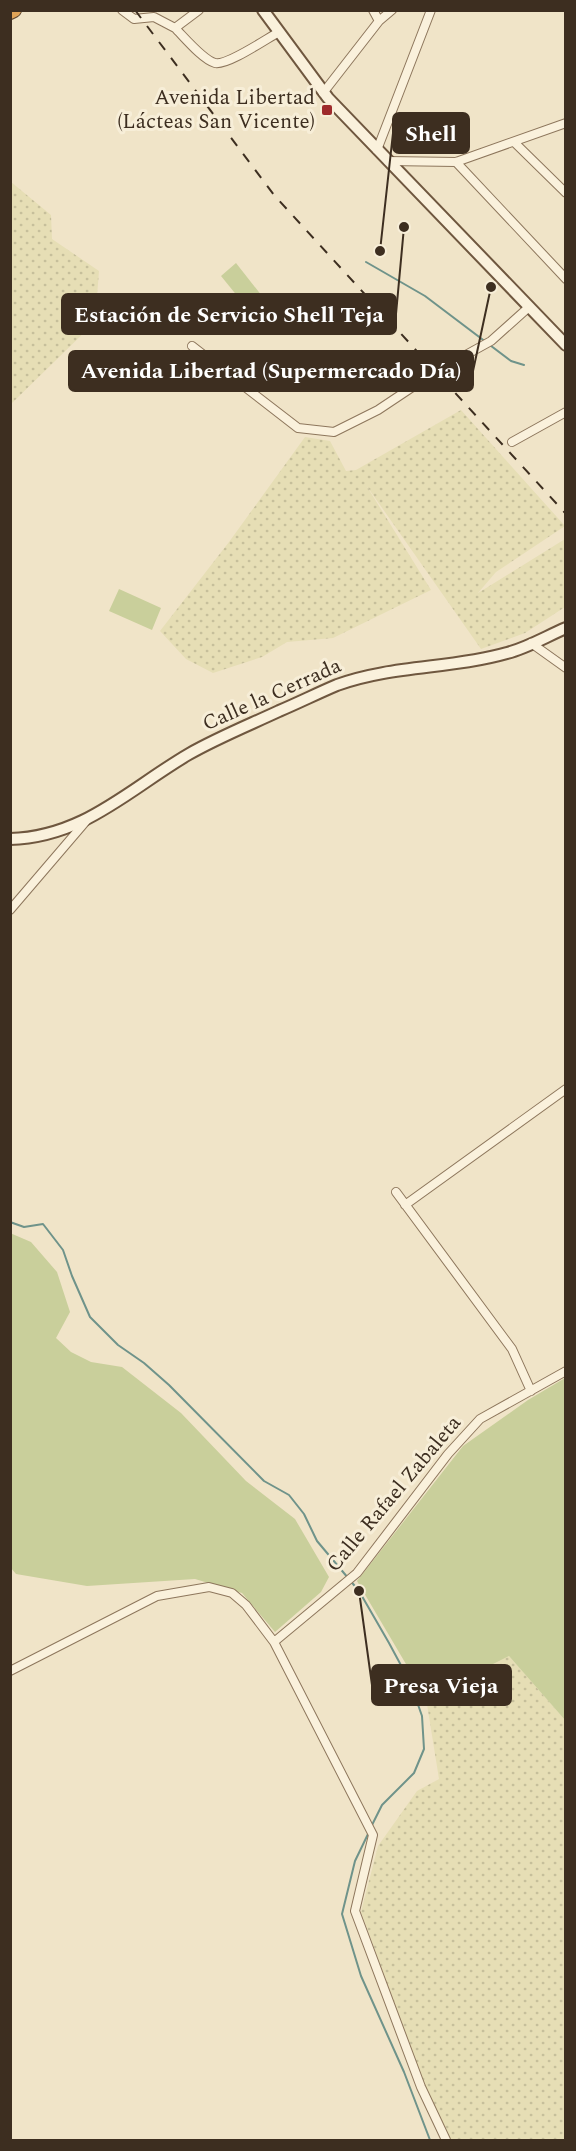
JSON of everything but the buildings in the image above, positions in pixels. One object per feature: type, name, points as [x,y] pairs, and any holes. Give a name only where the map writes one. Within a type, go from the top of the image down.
[{"type":"street","points":[[122,10],[134,19],[154,17],[175,28],[208,59],[216,63],[226,61],[279,32]]},
{"type":"street","points":[[175,28],[199,10]]},
{"type":"street","points":[[263,10],[323,93],[566,345]]},
{"type":"street","points":[[373,10],[380,21]]},
{"type":"street","points":[[323,93],[380,21],[392,10]]},
{"type":"street","points":[[377,150],[431,10]]},
{"type":"street","points":[[388,161],[456,162],[566,123]]},
{"type":"street","points":[[515,142],[566,193]]},
{"type":"street","points":[[456,162],[566,279]]},
{"type":"street","points":[[192,346],[298,428],[334,432],[378,410],[435,372],[487,343],[529,307]]},
{"type":"street","points":[[512,442],[566,412]]},
{"type":"street","name":"Calle la Cerrada","points":[[10,839],[65,829],[87,820],[189,754],[245,726],[338,685],[392,671],[456,664],[509,653],[566,628]]},
{"type":"street","points":[[531,643],[566,668]]},
{"type":"street","points":[[10,910],[87,820]]},
{"type":"street","points":[[405,1205],[566,1089]]},
{"type":"street","points":[[396,1192],[512,1349],[531,1391]]},
{"type":"street","name":"Calle Rafael Zabaleta","points":[[274,1642],[349,1580],[448,1454],[480,1419],[566,1371]]},
{"type":"street","points":[[10,1671],[157,1596],[209,1587],[232,1593],[246,1605],[274,1642],[373,1835],[355,1911],[421,2086],[446,2140]]},
{"type":"shaded area","points":[[11,182],[51,215],[52,239],[99,271],[95,322],[11,404]]},
{"type":"shaded area","points":[[461,410],[565,526],[496,572],[478,593],[565,539],[565,607],[525,633],[481,649],[366,485],[431,590],[333,638],[287,642],[262,657],[213,673],[186,659],[160,631],[229,542],[305,437],[330,441],[346,471],[356,470]]},
{"type":"shaded area","points":[[509,1656],[565,1720],[565,2140],[451,2140],[422,2079],[361,1912],[378,1846],[417,1791],[439,1779],[426,1698]]},
{"type":"green space","points":[[236,263],[262,296],[247,308],[221,276]]},
{"type":"green space","points":[[119,589],[161,608],[152,630],[109,611]]},
{"type":"green space","points":[[10,1233],[31,1242],[57,1272],[70,1312],[56,1338],[71,1352],[91,1362],[122,1367],[181,1413],[246,1481],[295,1519],[329,1577],[321,1592],[275,1632],[242,1593],[195,1579],[87,1586],[16,1574],[11,1568]]},
{"type":"green space","points":[[565,1378],[565,1720],[509,1656],[426,1698],[357,1581],[463,1446],[528,1400]]},
{"type":"waterway","points":[[366,262],[425,296],[511,361],[524,365]]},
{"type":"waterway","points":[[10,1222],[24,1227],[43,1224],[63,1250],[90,1317],[118,1345],[144,1363],[169,1385],[264,1481],[289,1495],[304,1514],[317,1541],[359,1591],[410,1682],[422,1716],[424,1749],[414,1773],[382,1805],[371,1827]]},
{"type":"waterway","points":[[369,1832],[355,1861],[342,1914],[361,1976],[404,2072],[430,2140]]},
{"type":"railway","points":[[135,10],[274,195],[566,514]]},
{"type":"place","name":"Avenida Libertad (Lácteas San Vicente)","points":[[327,110]]},
{"type":"place","name":"Estación de Servicio Shell Teja","points":[[404,227]]},
{"type":"place","name":"Shell","points":[[380,251]]},
{"type":"place","name":"Avenida Libertad (Supermercado Día)","points":[[491,287]]},
{"type":"place","name":"Presa Vieja","points":[[359,1591]]}]
